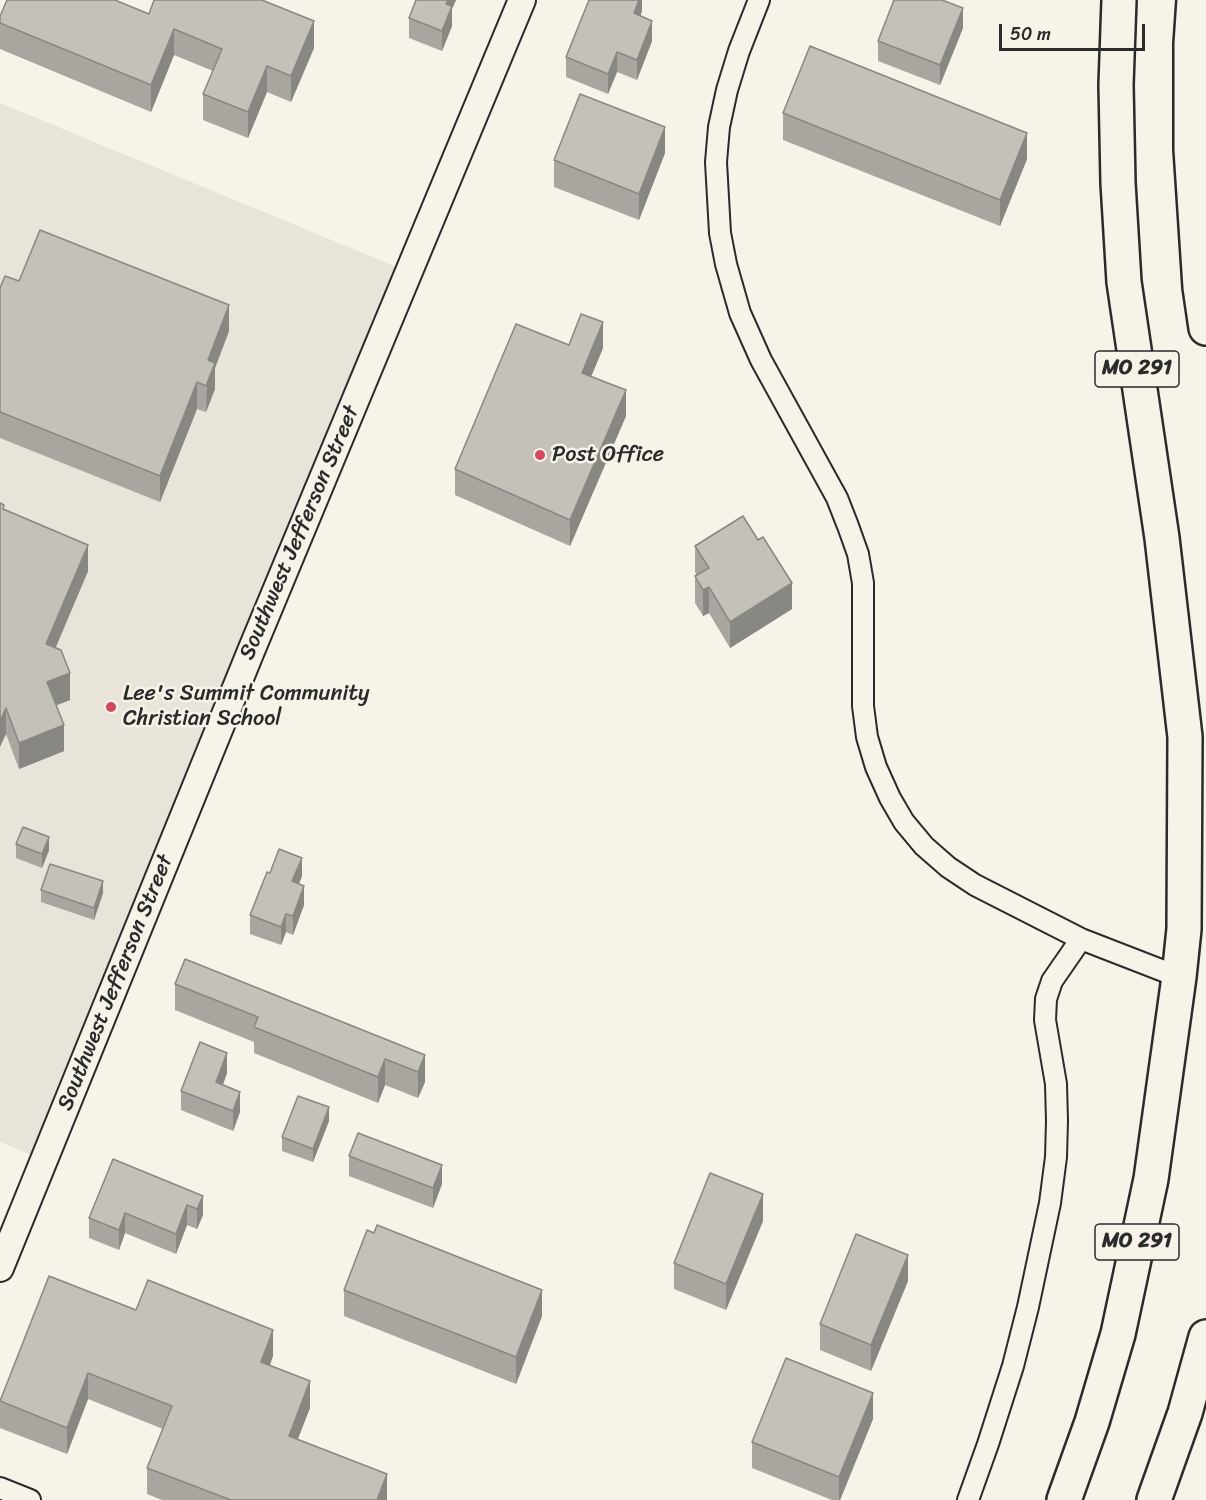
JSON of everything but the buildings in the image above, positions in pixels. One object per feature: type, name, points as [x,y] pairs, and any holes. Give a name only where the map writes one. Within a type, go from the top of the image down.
[{"type":"highway","name":"MO 291","points":[[1064,1500],[1092,1422],[1118,1334],[1151,1179],[1184,929],[1185,737],[1162,538],[1124,282],[1116,96],[1119,0]]},
{"type":"highway","points":[[1194,0],[1191,44],[1191,149],[1200,287],[1206,328]]},
{"type":"highway","points":[[1154,1500],[1185,1413],[1206,1337]]},
{"type":"street","name":"Southwest Jefferson Street","points":[[0,1268],[246,663],[522,0]]},
{"type":"street","points":[[759,0],[739,51],[719,127],[716,162],[720,233],[740,313],[761,360],[837,498],[858,554],[863,584],[863,706],[867,737],[876,767],[904,822],[924,846],[948,867],[975,885],[1081,939],[1179,977]]},
{"type":"street","points":[[968,1500],[1012,1366],[1028,1307],[1050,1203],[1056,1157],[1057,1121],[1056,1084],[1045,1020],[1046,999],[1052,981],[1081,939]]},
{"type":"street","points":[[0,1488],[30,1500]]},
{"type":"shaded area","name":"Lee's Summit Community Christian School","points":[[0,103],[409,272],[31,1155],[0,1142]]},
{"type":"place","name":"Post Office","points":[[540,455]]},
{"type":"place","name":"Lee's Summit Community Christian School","points":[[111,707]]}]
